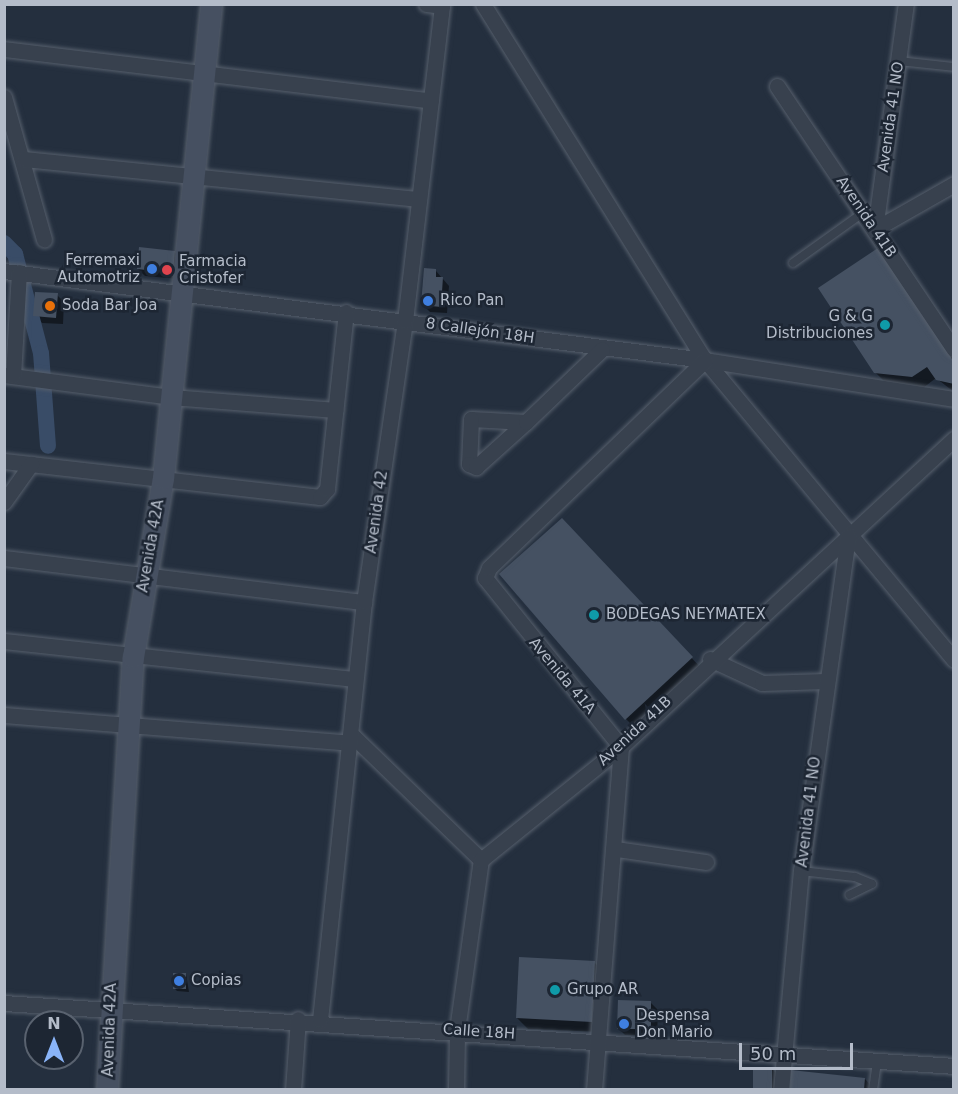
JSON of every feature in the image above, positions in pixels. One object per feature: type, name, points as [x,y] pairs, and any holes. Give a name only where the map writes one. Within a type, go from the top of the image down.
[{"type":"street","name":"Avenida 42A","points":[[107,1089],[127,725],[133,657],[145,574],[163,478],[211,4]]},
{"type":"street","points":[[483,4],[705,360],[848,536],[954,660]]},
{"type":"street","name":"Avenida 41 NO","points":[[875,229],[906,4]]},
{"type":"street","name":"Avenida 42","points":[[320,1020],[364,602],[405,321],[420,199],[431,101],[437,5]]},
{"type":"street","points":[[4,49],[431,101]]},
{"type":"street","name":"Avenida 41B","points":[[777,86],[954,349]]},
{"type":"street","points":[[4,97],[24,159],[44,239]]},
{"type":"street","points":[[24,159],[420,199]]},
{"type":"street","points":[[875,229],[954,184]]},
{"type":"street","points":[[12,272],[8,376],[171,397],[335,410]]},
{"type":"street","name":"8 Callejón 18H","points":[[12,272],[346,312],[602,349],[705,360],[954,399]]},
{"type":"street","points":[[4,461],[320,497],[327,489],[346,312]]},
{"type":"street","points":[[526,422],[602,349]]},
{"type":"street","name":"Avenida 41A","points":[[621,747],[485,578],[489,568],[705,360]]},
{"type":"street","name":"Avenida 41B","points":[[481,860],[621,747],[710,660],[954,438]]},
{"type":"street","points":[[4,502],[31,464]]},
{"type":"street","name":"Avenida 41 NO","points":[[781,1089],[801,871],[848,536]]},
{"type":"street","points":[[4,558],[364,602]]},
{"type":"street","points":[[4,641],[133,657],[355,679]]},
{"type":"street","points":[[710,660],[762,683],[826,681]]},
{"type":"street","points":[[4,715],[350,739],[481,860],[457,1030],[456,1089]]},
{"type":"street","points":[[594,1089],[616,849],[621,747]]},
{"type":"street","points":[[616,849],[706,862]]},
{"type":"street","name":"Calle 18H","points":[[4,1003],[320,1020],[954,1066]]},
{"type":"street","points":[[293,1089],[298,1019]]},
{"type":"lane","points":[[898,61],[954,68]]},
{"type":"lane","points":[[793,262],[864,213]]},
{"type":"lane","points":[[801,871],[855,877],[873,885],[849,895]]},
{"type":"lane","points":[[873,1089],[877,1060]]},
{"type":"building","points":[[139,247],[175,251],[173,273],[137,269]]},
{"type":"building","name":"G & G Distribuciones","points":[[878,248],[954,362],[954,384],[936,380],[927,367],[912,377],[874,373],[818,288]]},
{"type":"building","points":[[424,268],[436,269],[436,277],[443,277],[441,307],[421,305]]},
{"type":"building","points":[[35,292],[58,293],[56,318],[33,316]]},
{"type":"building","name":"BODEGAS NEYMATEX","points":[[562,518],[693,657],[625,720],[499,574]]},
{"type":"building","name":"Grupo AR","points":[[519,957],[595,961],[592,1022],[516,1018]]},
{"type":"building","name":"Copias","points":[[173,973],[186,973],[186,989],[173,989]]},
{"type":"building","points":[[618,1000],[651,1001],[651,1029],[617,1029]]},
{"type":"building","points":[[753,1067],[772,1067],[772,1090],[753,1090]]},
{"type":"building","points":[[791,1070],[865,1078],[864,1090],[790,1090]]},
{"type":"waterway","points":[[4,243],[15,254],[41,353],[48,446]]},
{"type":"place","name":"Ferremaxi Automotriz","points":[[152,269]]},
{"type":"place","name":"Farmacia Cristofer","points":[[167,270]]},
{"type":"place","name":"Rico Pan","points":[[428,301]]},
{"type":"place","name":"Soda Bar Joa","points":[[50,306]]},
{"type":"place","name":"G & G Distribuciones","points":[[885,325]]},
{"type":"place","name":"BODEGAS NEYMATEX","points":[[594,615]]},
{"type":"place","name":"Copias","points":[[179,981]]},
{"type":"place","name":"Grupo AR","points":[[555,990]]},
{"type":"place","name":"Despensa Don Mario","points":[[624,1024]]}]
